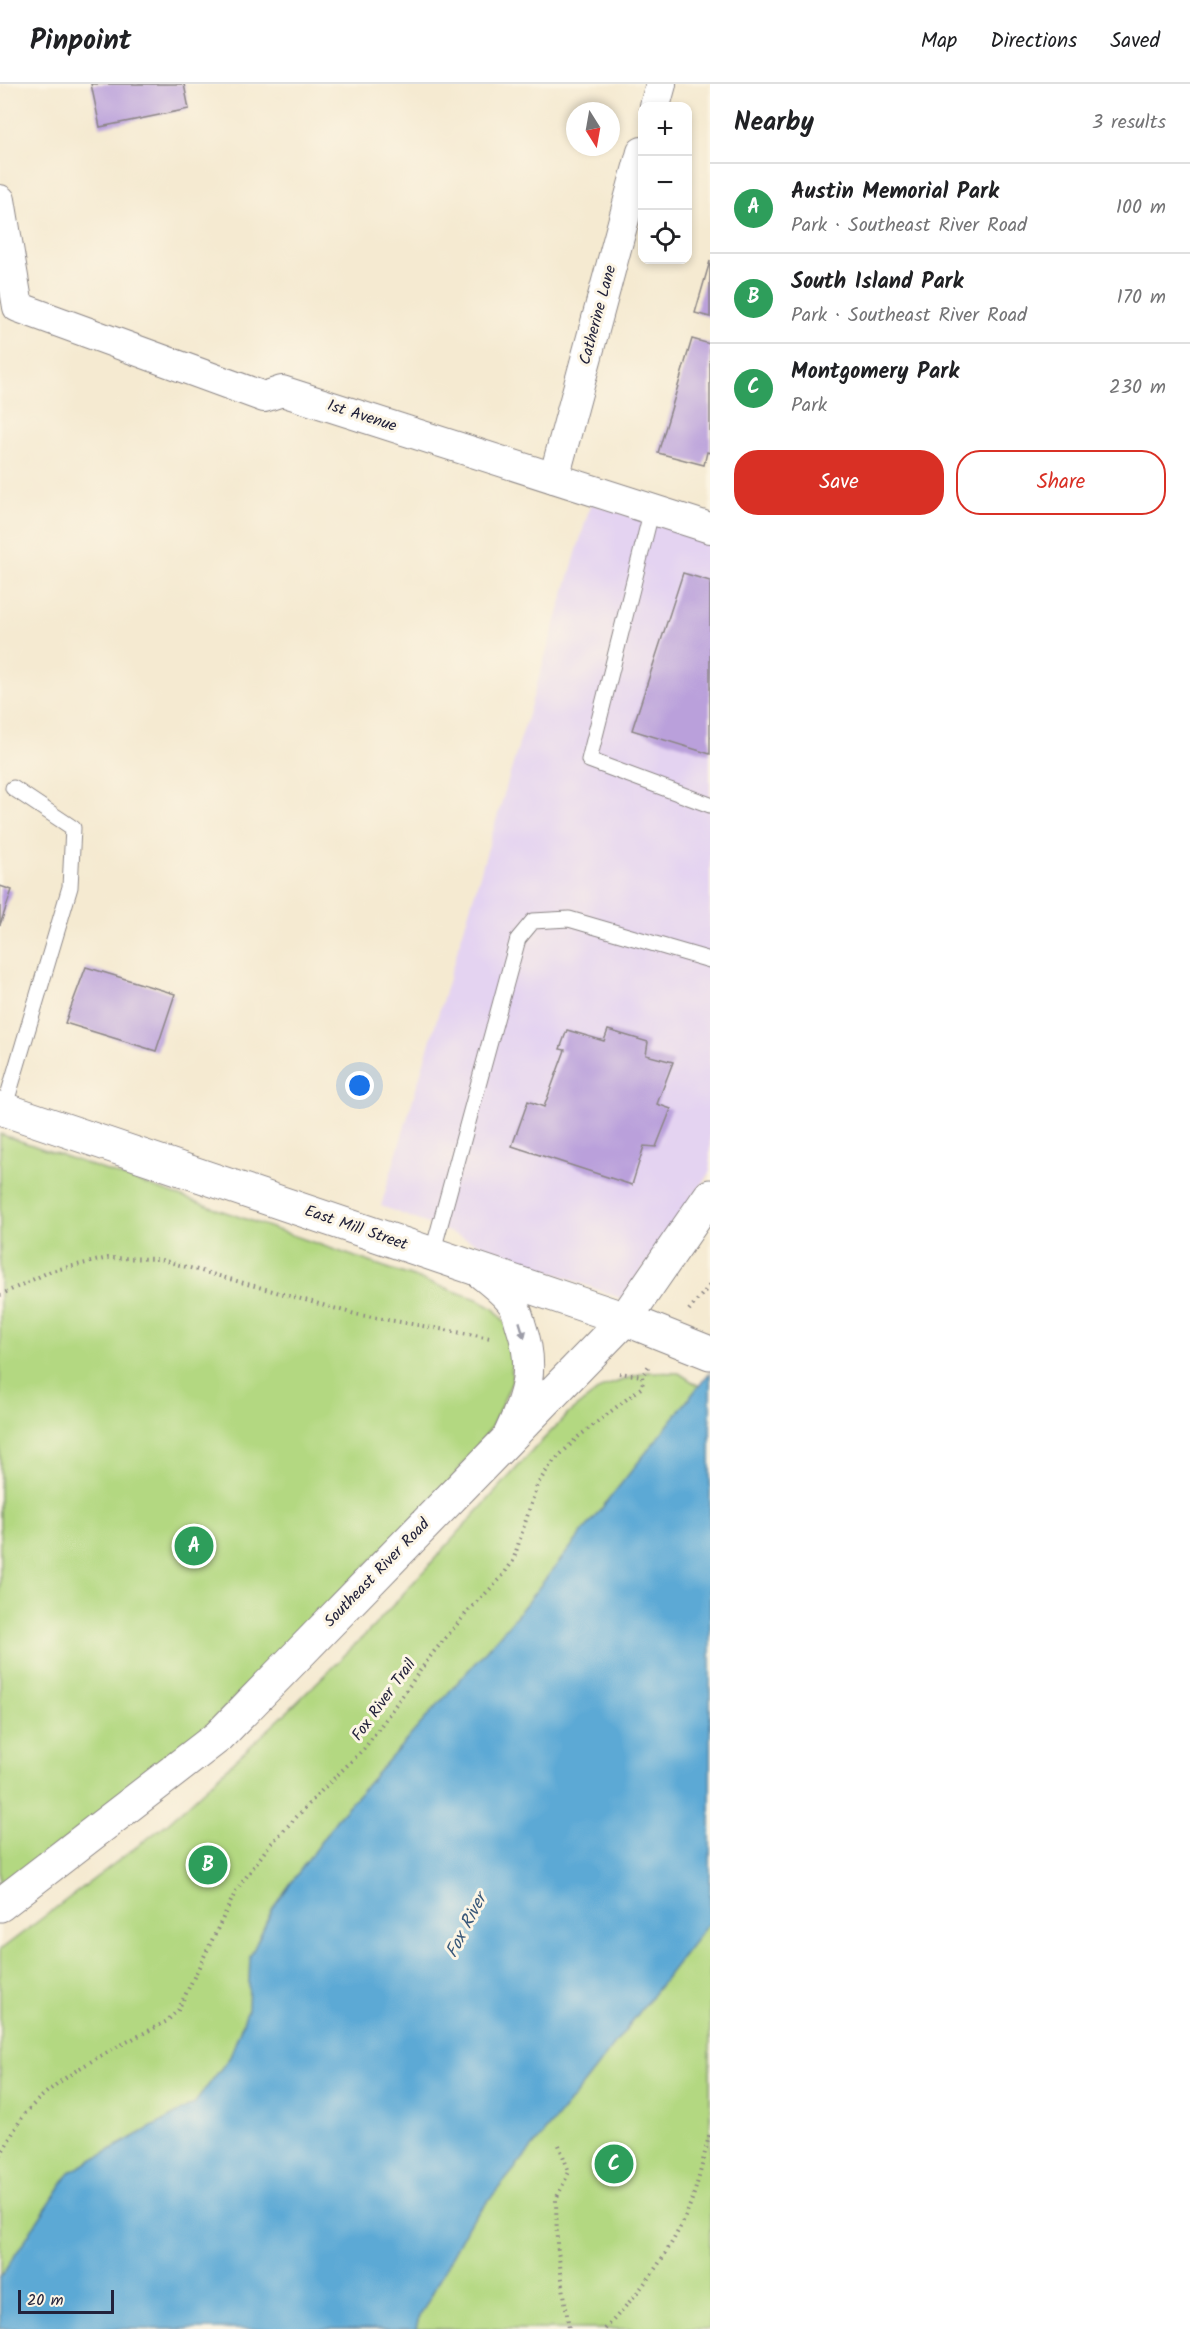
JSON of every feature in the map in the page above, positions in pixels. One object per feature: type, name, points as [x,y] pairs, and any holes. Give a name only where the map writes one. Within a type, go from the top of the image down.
[{"type":"street","points":[[656,102],[661,84]]},
{"type":"street","name":"Catherine Lane","points":[[554,478],[641,156]]},
{"type":"street","name":"1st Avenue","points":[[0,200],[18,308],[264,397],[282,390],[710,528]]},
{"type":"street","name":"East Mill Street","points":[[2,1108],[625,1319],[710,1353]]},
{"type":"street","name":"Southeast River Road","points":[[0,1905],[219,1736],[625,1319],[710,1196]]},
{"type":"street","points":[[475,1269],[498,1287],[514,1305],[527,1349],[529,1382],[521,1409],[506,1442]]},
{"type":"lane","points":[[652,509],[589,760],[710,805]]},
{"type":"lane","points":[[2,1108],[70,887],[73,828],[13,788]]},
{"type":"lane","points":[[432,1254],[518,939],[533,921],[569,919],[710,960]]},
{"type":"path","points":[[0,1295],[51,1271],[108,1258],[158,1259],[355,1314],[502,1340],[527,1349]]},
{"type":"path","name":"Fox River Trail","points":[[0,2155],[28,2110],[59,2080],[167,2021],[178,2010],[236,1891],[268,1846],[364,1749],[432,1654],[469,1610],[501,1578],[513,1561],[537,1485],[551,1464],[578,1437],[635,1394],[644,1382],[642,1376],[667,1335],[710,1285]]},
{"type":"path","points":[[578,1368],[642,1376]]},
{"type":"path","points":[[605,2329],[640,2291],[664,2255],[682,2221],[701,2169],[710,2132]]},
{"type":"path","points":[[559,2145],[569,2172],[556,2199],[557,2244],[569,2329]]},
{"type":"shaded area","points":[[591,503],[710,541],[710,1173],[622,1299],[381,1206]]},
{"type":"green space","points":[[0,1134],[477,1299],[494,1309],[504,1321],[511,1336],[512,1382],[491,1428],[451,1480],[208,1725],[0,1892]]},
{"type":"green space","points":[[646,1372],[679,1373],[699,1386],[513,1620],[340,1815],[273,1908],[250,1957],[248,2009],[230,2057],[194,2104],[70,2172],[0,2278],[0,1950],[168,1823],[286,1713],[374,1626],[569,1413],[603,1387]]},
{"type":"green space","points":[[710,1921],[710,2329],[416,2329],[418,2320],[469,2224],[569,2103]]},
{"type":"water","name":"Fox River","points":[[710,1372],[710,1921],[569,2103],[469,2224],[418,2320],[416,2329],[0,2329],[0,2278],[70,2172],[194,2104],[230,2057],[248,2009],[250,1957],[273,1908],[340,1815],[513,1620]]},
{"type":"building","points":[[91,84],[184,84],[189,109],[100,127]]},
{"type":"building","points":[[710,261],[710,317],[695,313]]},
{"type":"building","points":[[692,339],[710,344],[710,453],[707,452],[704,465],[658,453]]},
{"type":"building","points":[[683,573],[710,581],[710,754],[632,730]]},
{"type":"building","points":[[0,886],[12,890],[0,925]]},
{"type":"building","points":[[86,967],[175,994],[156,1051],[65,1023]]},
{"type":"building","points":[[567,1030],[604,1041],[608,1030],[648,1042],[646,1055],[673,1062],[657,1104],[671,1109],[656,1147],[644,1146],[632,1185],[512,1146],[528,1101],[544,1107],[565,1050],[560,1049]]},
{"type":"place","name":"Austin Memorial Park","points":[[194,1546]]},
{"type":"place","name":"South Island Park","points":[[208,1865]]},
{"type":"place","name":"Montgomery Park","points":[[614,2164]]}]
